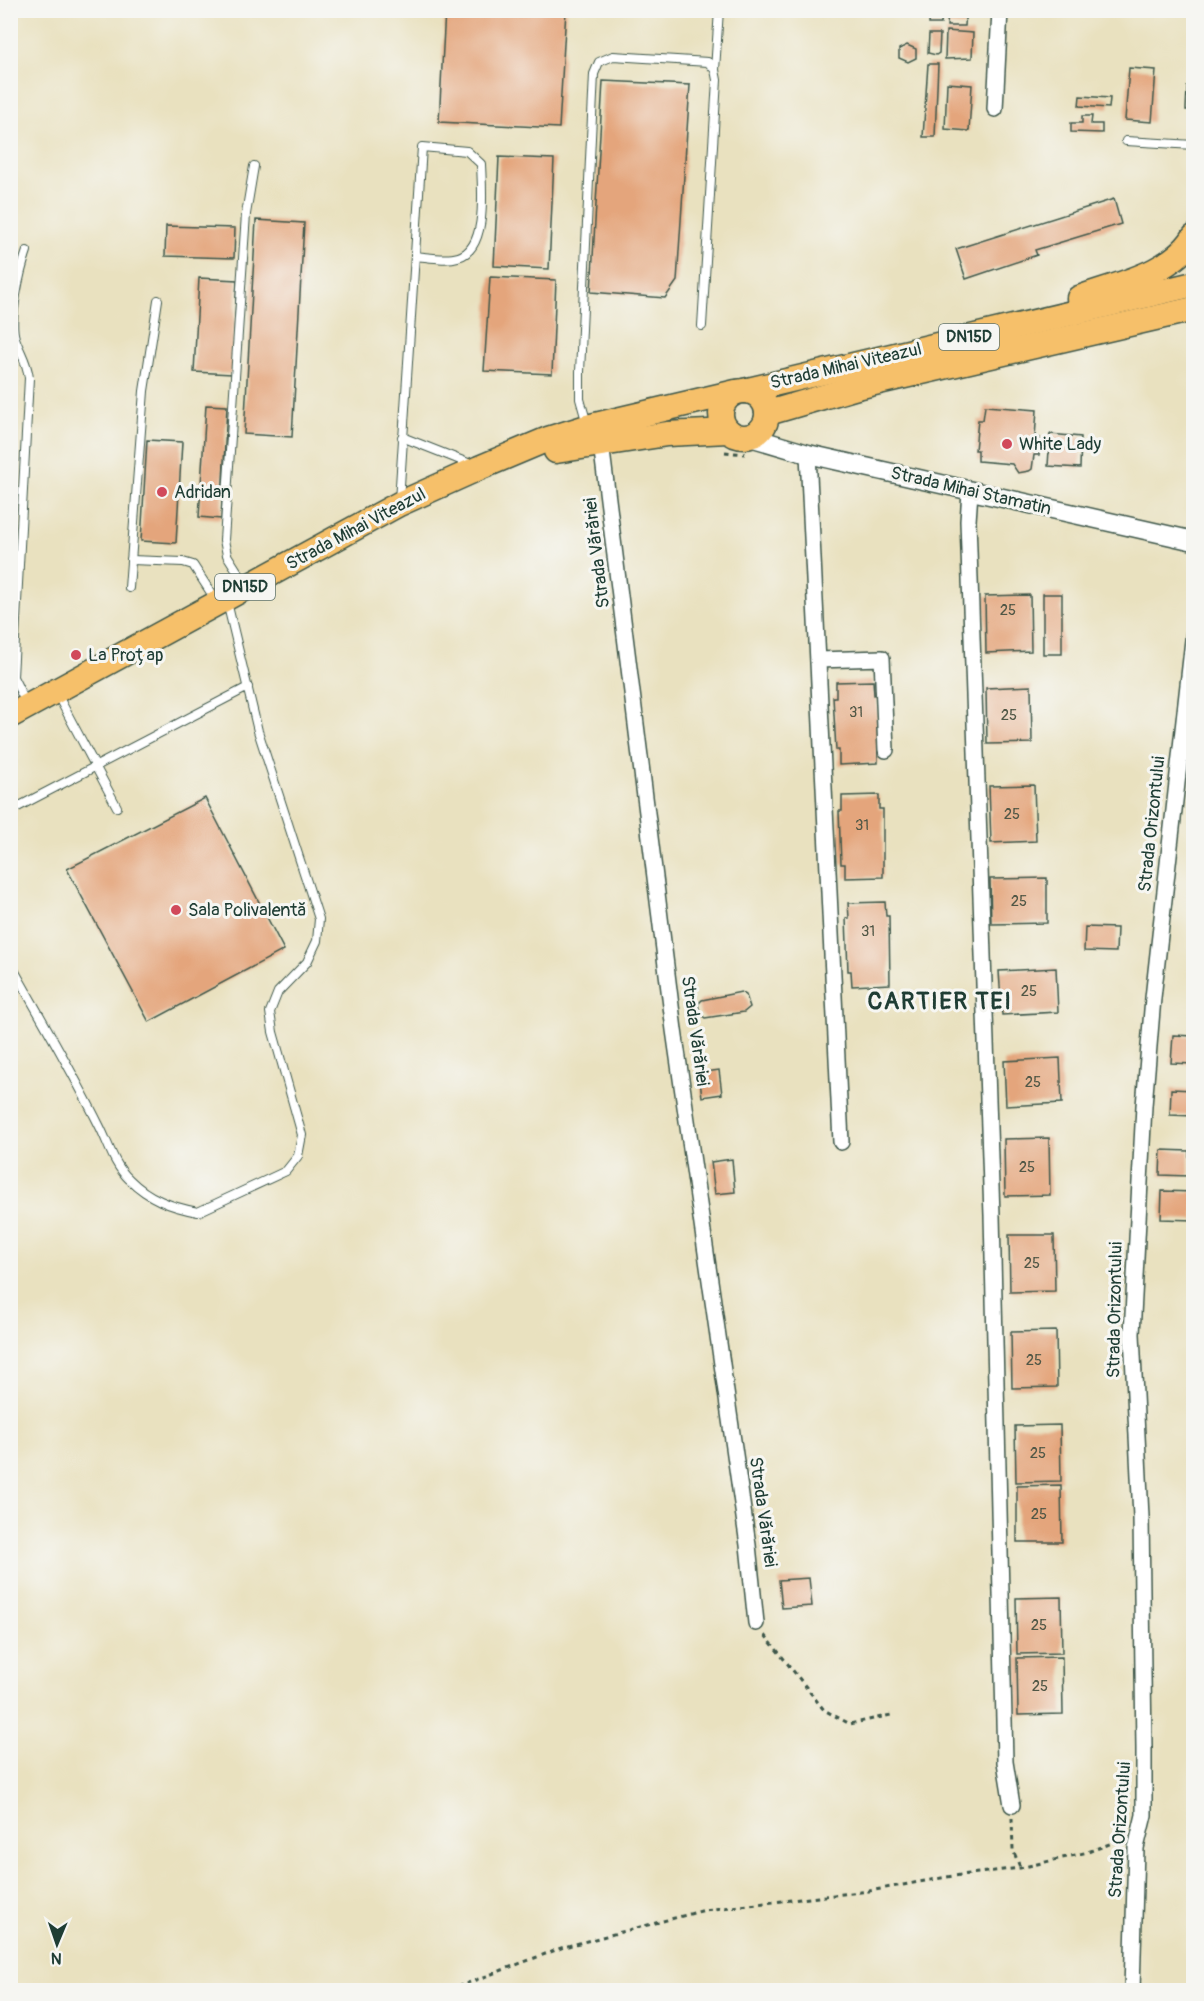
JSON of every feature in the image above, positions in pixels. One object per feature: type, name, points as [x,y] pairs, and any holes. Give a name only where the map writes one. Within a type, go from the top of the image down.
[{"type":"main road","points":[[1011,328],[1161,266],[1184,252],[1194,237]]},
{"type":"main road","name":"Strada Mihai Viteazul","points":[[19,712],[399,504],[481,467],[740,391],[1194,284]]},
{"type":"main road","name":"Strada Mihai Viteazul","points":[[768,413],[857,387],[1194,309]]},
{"type":"main road","name":"Strada Mihai Viteazul","points":[[594,435],[667,434],[737,444],[761,430],[768,413],[760,397],[740,391]]},
{"type":"main road","points":[[737,444],[720,413],[725,400],[740,391]]},
{"type":"street","points":[[995,109],[1000,10]]},
{"type":"street","name":"Strada Vărăriei","points":[[594,435],[674,1030],[748,1545],[756,1623]]},
{"type":"street","name":"Strada Mihai Stamatin","points":[[737,444],[808,454],[1194,541]]},
{"type":"street","points":[[808,454],[841,1142]]},
{"type":"street","points":[[970,492],[968,544],[992,1226],[1005,1762],[1012,1805]]},
{"type":"street","name":"Strada Orizontului","points":[[1132,1990],[1136,1848],[1144,1815],[1143,1618],[1133,1392],[1133,1310],[1144,1106],[1153,998],[1194,631]]},
{"type":"street","points":[[818,660],[882,658],[886,750]]},
{"type":"lane","points":[[702,326],[719,10]]},
{"type":"lane","points":[[594,435],[580,399],[580,372],[594,74],[599,62],[613,56],[708,62],[715,70]]},
{"type":"lane","points":[[1126,141],[1194,145]]},
{"type":"lane","points":[[399,504],[422,147],[467,151],[481,164],[482,196],[477,242],[470,252],[455,258],[415,256]]},
{"type":"lane","points":[[10,956],[14,969],[101,1128],[115,1160],[127,1178],[145,1192],[160,1202],[198,1212],[286,1171],[298,1156],[302,1136],[273,1032],[270,1012],[278,992],[307,962],[317,941],[319,919],[258,731],[230,596],[224,540],[246,214],[254,166]]},
{"type":"lane","points":[[19,712],[17,689],[13,677],[12,640],[30,378],[27,361],[15,337],[15,306],[20,273],[27,251]]},
{"type":"lane","points":[[129,588],[144,391],[158,300]]},
{"type":"lane","points":[[402,437],[481,467]]},
{"type":"lane","points":[[131,560],[183,562],[193,565],[230,596]]},
{"type":"lane","points":[[10,811],[248,687]]},
{"type":"lane","points":[[56,692],[117,807]]},
{"type":"path","points":[[756,1623],[824,1710],[850,1724],[891,1714]]},
{"type":"path","points":[[1012,1805],[1013,1850],[1020,1868]]},
{"type":"path","points":[[449,1990],[564,1947],[705,1910],[870,1891],[953,1876],[1020,1868],[1088,1852],[1140,1832]]},
{"type":"building","points":[[445,10],[566,10],[559,128],[439,122]]},
{"type":"building","points":[[930,10],[942,10],[941,24],[929,24]]},
{"type":"building","points":[[948,10],[966,10],[965,26],[947,26]]},
{"type":"building","points":[[946,31],[973,33],[972,58],[945,59]]},
{"type":"building","points":[[929,34],[940,34],[939,53],[936,55],[928,53]]},
{"type":"building","points":[[907,45],[916,49],[916,58],[908,62],[899,58],[899,49]]},
{"type":"building","points":[[928,64],[938,64],[935,137],[923,137]]},
{"type":"building","points":[[1129,68],[1156,70],[1152,122],[1125,120]]},
{"type":"building","points":[[603,81],[690,85],[677,281],[665,298],[591,292]]},
{"type":"building","points":[[947,83],[972,85],[969,131],[945,129]]},
{"type":"building","points":[[1187,87],[1194,88],[1194,110],[1186,110]]},
{"type":"building","points":[[1080,96],[1110,98],[1109,108],[1079,106]]},
{"type":"building","points":[[1082,116],[1092,116],[1091,124],[1102,124],[1102,133],[1071,132],[1071,123],[1082,123]]},
{"type":"building","points":[[499,157],[554,159],[549,269],[494,266]]},
{"type":"building","points":[[1114,199],[1121,224],[1035,250],[1037,255],[966,279],[956,249]]},
{"type":"building","points":[[256,220],[304,223],[292,437],[244,434]]},
{"type":"building","points":[[166,226],[235,228],[234,258],[165,256]]},
{"type":"building","points":[[490,277],[556,280],[552,374],[484,371]]},
{"type":"building","points":[[199,278],[237,280],[232,374],[194,372]]},
{"type":"building","points":[[206,405],[227,406],[221,519],[199,517]]},
{"type":"building","name":"White Lady","points":[[985,406],[1037,410],[1035,437],[1040,438],[1039,455],[1034,455],[1032,469],[1018,473],[1012,464],[978,461],[978,450],[975,450],[978,420],[983,420]]},
{"type":"building","points":[[1050,434],[1081,437],[1080,468],[1048,466]]},
{"type":"building","name":"Adridan","points":[[147,440],[182,442],[176,543],[141,541]]},
{"type":"building","points":[[1043,594],[1062,594],[1062,654],[1043,654]]},
{"type":"building","points":[[1030,595],[1031,651],[986,653],[985,596]]},
{"type":"building","points":[[873,681],[874,695],[877,695],[878,763],[839,765],[833,697],[836,697],[836,682]]},
{"type":"building","points":[[1031,686],[1032,743],[987,744],[986,688]]},
{"type":"building","points":[[1034,785],[1036,841],[991,843],[989,786]]},
{"type":"building","points":[[879,795],[879,809],[883,809],[883,877],[845,878],[845,864],[841,864],[839,811],[842,811],[842,796]]},
{"type":"building","name":"Sala Polivalentă","points":[[205,798],[284,950],[149,1022],[67,869]]},
{"type":"building","points":[[1047,878],[1047,923],[991,924],[990,879]]},
{"type":"building","points":[[885,902],[886,916],[889,916],[890,984],[852,986],[851,971],[848,971],[846,918],[849,918],[848,903]]},
{"type":"building","points":[[1085,927],[1117,928],[1116,952],[1084,951]]},
{"type":"building","points":[[1056,968],[1058,1012],[1002,1015],[999,971]]},
{"type":"building","points":[[741,992],[746,995],[750,1007],[744,1012],[705,1018],[700,1014],[698,1004],[702,1000]]},
{"type":"building","points":[[1173,1035],[1194,1036],[1194,1064],[1171,1063]]},
{"type":"building","points":[[1060,1058],[1062,1103],[1006,1106],[1004,1061]]},
{"type":"building","points":[[719,1070],[722,1094],[702,1097],[699,1073]]},
{"type":"building","points":[[1171,1089],[1194,1090],[1194,1116],[1170,1115]]},
{"type":"building","points":[[1049,1138],[1050,1195],[1005,1196],[1004,1139]]},
{"type":"building","points":[[1161,1150],[1189,1151],[1189,1176],[1160,1175]]},
{"type":"building","points":[[732,1159],[735,1192],[715,1194],[711,1162]]},
{"type":"building","points":[[1162,1191],[1194,1192],[1194,1220],[1161,1219]]},
{"type":"building","points":[[1009,1235],[1054,1235],[1055,1291],[1010,1292]]},
{"type":"building","points":[[1056,1331],[1057,1387],[1012,1388],[1011,1332]]},
{"type":"building","points":[[1060,1425],[1061,1481],[1016,1482],[1015,1426]]},
{"type":"building","points":[[1061,1485],[1062,1542],[1017,1542],[1017,1486]]},
{"type":"building","points":[[809,1578],[812,1606],[782,1608],[779,1580]]},
{"type":"building","points":[[1061,1597],[1062,1653],[1017,1654],[1016,1598]]},
{"type":"building","points":[[1062,1657],[1063,1714],[1018,1715],[1017,1658]]},
{"type":"place","name":"White Lady","points":[[1007,444]]},
{"type":"place","name":"Adridan","points":[[162,492]]},
{"type":"place","name":"La Proțap","points":[[76,655]]},
{"type":"place","name":"Sala Polivalentă","points":[[176,910]]},
{"type":"district","name":"CARTIER TEI","points":[[940,1001]]}]
